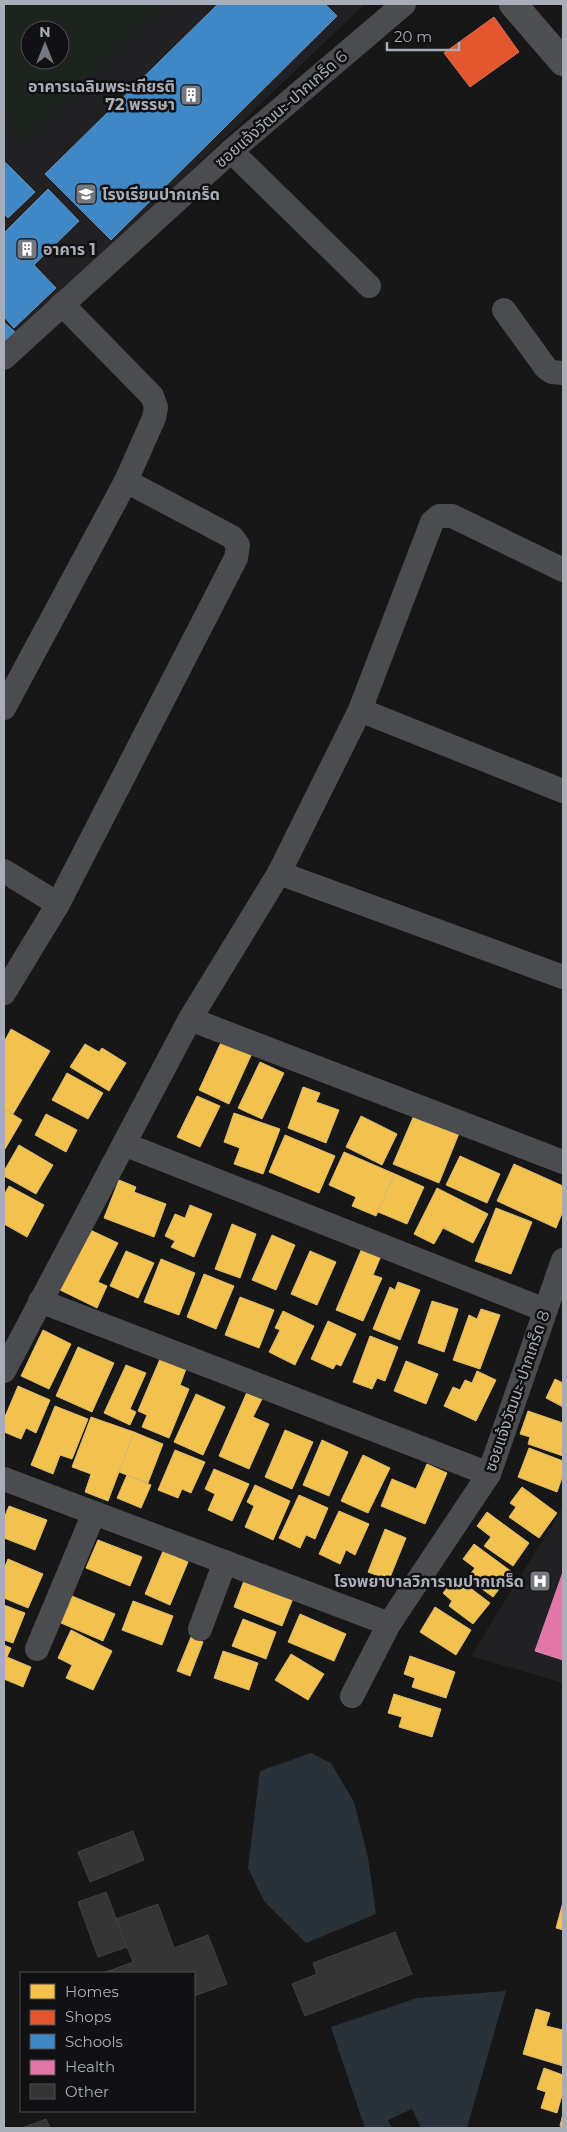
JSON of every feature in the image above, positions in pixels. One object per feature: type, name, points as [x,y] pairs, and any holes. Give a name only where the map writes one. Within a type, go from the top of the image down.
[{"type":"main road","points":[[513,4],[563,62]]},
{"type":"main road","points":[[537,4],[563,33]]},
{"type":"street","name":"ซอยแจ้งวัฒนะ-ปากเกร็ด 6","points":[[4,358],[231,152],[404,4]]},
{"type":"street","points":[[231,152],[368,286]]},
{"type":"street","points":[[4,708],[126,481],[154,418],[156,407],[152,396],[62,304]]},
{"type":"street","points":[[504,310],[546,368],[552,372],[563,372]]},
{"type":"street","points":[[4,993],[58,904],[236,558],[238,545],[232,537],[126,481]]},
{"type":"street","points":[[4,1371],[190,1019],[279,873],[360,710],[432,522],[439,516],[452,516],[563,570]]},
{"type":"street","points":[[360,710],[563,791]]},
{"type":"street","points":[[4,871],[58,904]]},
{"type":"street","points":[[279,873],[563,977]]},
{"type":"street","points":[[190,1019],[563,1162]]},
{"type":"street","points":[[124,1144],[545,1310]]},
{"type":"street","name":"ซอยแจ้งวัฒนะ-ปากเกร็ด 8","points":[[352,1696],[389,1624],[489,1474],[563,1260]]},
{"type":"street","points":[[40,1301],[489,1474]]},
{"type":"street","points":[[4,1479],[389,1624]]},
{"type":"street","points":[[36,1649],[94,1513]]},
{"type":"street","points":[[200,1629],[225,1562]]},
{"type":"shaded area","name":"โรงเรียนปากเกร็ด","points":[[4,4],[365,4],[4,349]]},
{"type":"shaded area","points":[[4,4],[165,4],[26,143],[4,116]]},
{"type":"shaded area","name":"โรงพยาบาลวิภารามปากเกร็ด","points":[[563,1507],[563,1683],[471,1656]]},
{"type":"shaded area","points":[[311,1753],[331,1763],[354,1802],[368,1858],[376,1914],[306,1943],[264,1901],[248,1868],[260,1771]]},
{"type":"shaded area","points":[[506,1991],[467,2128],[421,2128],[412,2109],[388,2120],[392,2128],[365,2128],[331,2027],[417,1998]]},
{"type":"building: Homes","points":[[11,1029],[50,1051],[13,1114],[4,1109],[4,1042]]},
{"type":"building: Homes","points":[[223,1038],[253,1051],[229,1104],[199,1090]]},
{"type":"building: Homes","points":[[85,1044],[99,1052],[102,1048],[126,1063],[109,1091],[70,1067]]},
{"type":"building: Homes","points":[[260,1062],[284,1073],[262,1119],[238,1108]]},
{"type":"building: Homes","points":[[67,1073],[103,1093],[88,1119],[52,1100]]},
{"type":"building: Homes","points":[[303,1087],[320,1093],[316,1102],[339,1110],[326,1143],[288,1128]]},
{"type":"building: Homes","points":[[197,1096],[220,1106],[200,1147],[177,1137]]},
{"type":"building: Homes","points":[[4,1109],[22,1120],[5,1149],[4,1149]]},
{"type":"building: Homes","points":[[234,1113],[280,1129],[263,1174],[234,1164],[240,1148],[224,1142]]},
{"type":"building: Homes","points":[[415,1113],[460,1131],[439,1183],[393,1164]]},
{"type":"building: Homes","points":[[46,1114],[77,1130],[66,1152],[35,1135]]},
{"type":"building: Homes","points":[[361,1116],[397,1134],[382,1165],[346,1147]]},
{"type":"building: Homes","points":[[285,1135],[335,1156],[319,1193],[269,1172]]},
{"type":"building: Homes","points":[[19,1145],[53,1165],[36,1194],[4,1176],[4,1171]]},
{"type":"building: Homes","points":[[344,1152],[395,1174],[376,1216],[352,1206],[356,1197],[329,1185]]},
{"type":"building: Homes","points":[[460,1156],[500,1174],[487,1203],[446,1185]]},
{"type":"building: Homes","points":[[514,1164],[563,1186],[563,1211],[556,1228],[497,1201]]},
{"type":"building: Homes","points":[[395,1174],[424,1187],[407,1224],[378,1212]]},
{"type":"building: Homes","points":[[119,1180],[136,1187],[134,1192],[166,1204],[154,1237],[104,1218]]},
{"type":"building: Homes","points":[[9,1186],[44,1205],[27,1237],[4,1224],[4,1195]]},
{"type":"building: Homes","points":[[437,1188],[488,1214],[473,1243],[443,1228],[434,1244],[414,1234]]},
{"type":"building: Homes","points":[[190,1205],[212,1214],[194,1257],[171,1247],[175,1241],[165,1236],[175,1214],[185,1218]]},
{"type":"building: Homes","points":[[496,1208],[532,1222],[511,1274],[475,1261]]},
{"type":"building: Homes","points":[[232,1224],[256,1234],[240,1278],[215,1269]]},
{"type":"building: Homes","points":[[86,1228],[118,1243],[98,1282],[107,1286],[97,1308],[56,1288]]},
{"type":"building: Homes","points":[[272,1235],[295,1245],[276,1290],[252,1280]]},
{"type":"building: Homes","points":[[362,1248],[381,1256],[373,1275],[382,1278],[363,1321],[336,1310]]},
{"type":"building: Homes","points":[[126,1251],[154,1263],[138,1298],[110,1286]]},
{"type":"building: Homes","points":[[310,1251],[336,1262],[317,1305],[291,1294]]},
{"type":"building: Homes","points":[[161,1259],[195,1273],[179,1315],[144,1302]]},
{"type":"building: Homes","points":[[204,1274],[234,1286],[216,1329],[187,1317]]},
{"type":"building: Homes","points":[[398,1282],[420,1290],[400,1340],[373,1329],[390,1287],[395,1290]]},
{"type":"building: Homes","points":[[240,1297],[274,1310],[259,1348],[225,1335]]},
{"type":"building: Homes","points":[[432,1301],[458,1309],[444,1352],[418,1343]]},
{"type":"building: Homes","points":[[481,1309],[500,1315],[480,1369],[453,1360],[469,1315],[477,1319]]},
{"type":"building: Homes","points":[[283,1311],[314,1326],[295,1365],[269,1352],[280,1330],[275,1328]]},
{"type":"building: Homes","points":[[328,1321],[356,1334],[341,1366],[336,1364],[333,1369],[311,1359]]},
{"type":"building: Homes","points":[[43,1330],[71,1344],[49,1389],[21,1376]]},
{"type":"building: Homes","points":[[370,1336],[398,1347],[385,1381],[377,1378],[372,1389],[353,1382]]},
{"type":"building: Homes","points":[[78,1347],[114,1363],[92,1412],[56,1396]]},
{"type":"building: Homes","points":[[160,1359],[186,1369],[180,1385],[189,1389],[169,1438],[142,1427],[147,1415],[138,1411]]},
{"type":"building: Homes","points":[[406,1361],[438,1374],[426,1404],[394,1391]]},
{"type":"building: Homes","points":[[126,1365],[146,1373],[130,1409],[136,1412],[130,1425],[104,1413]]},
{"type":"building: Homes","points":[[477,1371],[496,1380],[476,1421],[444,1406],[453,1387],[460,1390],[465,1380],[472,1383]]},
{"type":"building: Homes","points":[[555,1379],[563,1383],[563,1407],[546,1398]]},
{"type":"building: Homes","points":[[18,1386],[50,1400],[36,1433],[26,1428],[21,1439],[4,1432],[4,1419]]},
{"type":"building: Homes","points":[[247,1392],[262,1399],[253,1417],[269,1424],[249,1469],[219,1456]]},
{"type":"building: Homes","points":[[196,1394],[225,1407],[203,1455],[174,1442]]},
{"type":"building: Homes","points":[[55,1406],[88,1419],[72,1459],[60,1455],[53,1474],[31,1465]]},
{"type":"building: Homes","points":[[528,1411],[563,1423],[563,1456],[528,1444],[530,1437],[520,1434]]},
{"type":"building: Homes","points":[[91,1417],[134,1432],[108,1501],[85,1492],[91,1474],[72,1467]]},
{"type":"building: Homes","points":[[285,1430],[313,1442],[292,1489],[265,1477]]},
{"type":"building: Homes","points":[[134,1432],[163,1444],[148,1483],[119,1472]]},
{"type":"building: Homes","points":[[322,1440],[348,1452],[329,1496],[303,1485]]},
{"type":"building: Homes","points":[[529,1448],[563,1461],[563,1475],[557,1492],[518,1477]]},
{"type":"building: Homes","points":[[175,1450],[205,1462],[191,1493],[182,1489],[178,1498],[158,1490]]},
{"type":"building: Homes","points":[[363,1455],[390,1468],[368,1513],[341,1501]]},
{"type":"building: Homes","points":[[427,1464],[447,1473],[425,1524],[381,1506],[392,1479],[416,1489]]},
{"type":"building: Homes","points":[[214,1469],[249,1484],[232,1521],[208,1510],[215,1494],[205,1489]]},
{"type":"building: Homes","points":[[127,1475],[151,1485],[141,1508],[117,1498]]},
{"type":"building: Homes","points":[[255,1485],[290,1501],[273,1540],[245,1527],[254,1506],[247,1502]]},
{"type":"building: Homes","points":[[522,1487],[557,1513],[539,1538],[509,1517],[516,1507],[510,1503]]},
{"type":"building: Homes","points":[[299,1495],[328,1508],[315,1539],[306,1535],[300,1548],[279,1538]]},
{"type":"building: Homes","points":[[9,1506],[47,1520],[35,1550],[4,1538],[4,1518]]},
{"type":"building: Homes","points":[[339,1511],[369,1524],[355,1555],[346,1550],[340,1564],[319,1554]]},
{"type":"building: Homes","points":[[487,1512],[529,1543],[513,1566],[484,1546],[491,1537],[477,1526]]},
{"type":"building: Homes","points":[[385,1529],[406,1538],[389,1580],[368,1572]]},
{"type":"building: Homes","points":[[98,1540],[142,1557],[130,1586],[86,1568]]},
{"type":"building: Homes","points":[[474,1544],[512,1572],[493,1597],[467,1578],[475,1568],[463,1559]]},
{"type":"building: Homes","points":[[163,1551],[188,1562],[170,1605],[145,1594]]},
{"type":"building: Homes","points":[[8,1559],[43,1574],[28,1608],[4,1598],[4,1569]]},
{"type":"building: Homes","points":[[456,1577],[490,1603],[473,1624],[449,1606],[452,1601],[443,1593]]},
{"type":"building: Homes","points":[[245,1578],[294,1596],[282,1626],[234,1607]]},
{"type":"building: Homes","points":[[72,1596],[115,1614],[103,1641],[61,1623]]},
{"type":"building: Homes","points":[[133,1601],[173,1616],[162,1645],[122,1630]]},
{"type":"building: Homes","points":[[4,1605],[25,1613],[13,1643],[4,1640]]},
{"type":"building: Homes","points":[[435,1607],[471,1630],[456,1655],[420,1632]]},
{"type":"building: Homes","points":[[300,1614],[346,1634],[334,1661],[288,1642]]},
{"type":"building: Homes","points":[[243,1619],[276,1632],[266,1659],[232,1646]]},
{"type":"building: Homes","points":[[71,1630],[112,1651],[93,1690],[66,1678],[72,1665],[58,1658]]},
{"type":"building: Homes","points":[[191,1637],[203,1642],[190,1676],[177,1671]]},
{"type":"building: Homes","points":[[4,1645],[11,1648],[7,1657],[31,1667],[23,1687],[4,1679]]},
{"type":"building: Homes","points":[[223,1651],[258,1663],[249,1690],[214,1678]]},
{"type":"building: Homes","points":[[291,1654],[324,1674],[308,1700],[275,1680]]},
{"type":"building: Homes","points":[[410,1656],[455,1672],[446,1698],[412,1687],[415,1678],[404,1674]]},
{"type":"building: Homes","points":[[394,1694],[441,1709],[432,1737],[399,1727],[402,1717],[388,1713]]},
{"type":"building: Homes","points":[[563,1902],[563,1930],[556,1928]]},
{"type":"building: Homes","points":[[536,2009],[550,2013],[546,2026],[563,2030],[563,2066],[523,2054]]},
{"type":"building: Homes","points":[[544,2068],[563,2075],[563,2092],[557,2113],[541,2108],[546,2092],[537,2089]]},
{"type":"building: Homes","points":[[563,2113],[563,2127],[560,2126]]},
{"type":"building: Shops","points":[[494,17],[519,52],[470,87],[444,53]]},
{"type":"building: Schools","name":"อาคารเฉลิมพระเกียรติ 72 พรรษา","points":[[218,4],[325,4],[337,16],[111,240],[45,174]]},
{"type":"building: Schools","points":[[4,161],[35,192],[8,218],[4,214]]},
{"type":"building: Schools","name":"อาคาร 1","points":[[48,189],[79,221],[34,265],[56,288],[14,328],[4,317],[4,233]]},
{"type":"building: Schools","points":[[4,322],[15,332],[4,342]]},
{"type":"building: Health","points":[[563,1572],[563,1660],[535,1651]]},
{"type":"building: Other","points":[[133,1831],[144,1860],[90,1882],[78,1852]]},
{"type":"building: Other","points":[[106,1892],[127,1947],[98,1957],[78,1902]]},
{"type":"building: Other","points":[[158,1904],[174,1948],[208,1935],[227,1984],[195,1996],[195,1972],[106,1972],[133,1962],[116,1919]]},
{"type":"building: Other","points":[[395,1932],[412,1974],[305,2016],[292,1984],[317,1974],[313,1963]]},
{"type":"building: Other","points":[[46,2119],[50,2128],[22,2128]]},
{"type":"place","name":"อาคารเฉลิมพระเกียรติ 72 พรรษา","points":[[191,95]]},
{"type":"place","name":"โรงเรียนปากเกร็ด","points":[[86,194]]},
{"type":"place","name":"อาคาร 1","points":[[27,249]]},
{"type":"place","name":"โรงพยาบาลวิภารามปากเกร็ด","points":[[540,1581]]}]
